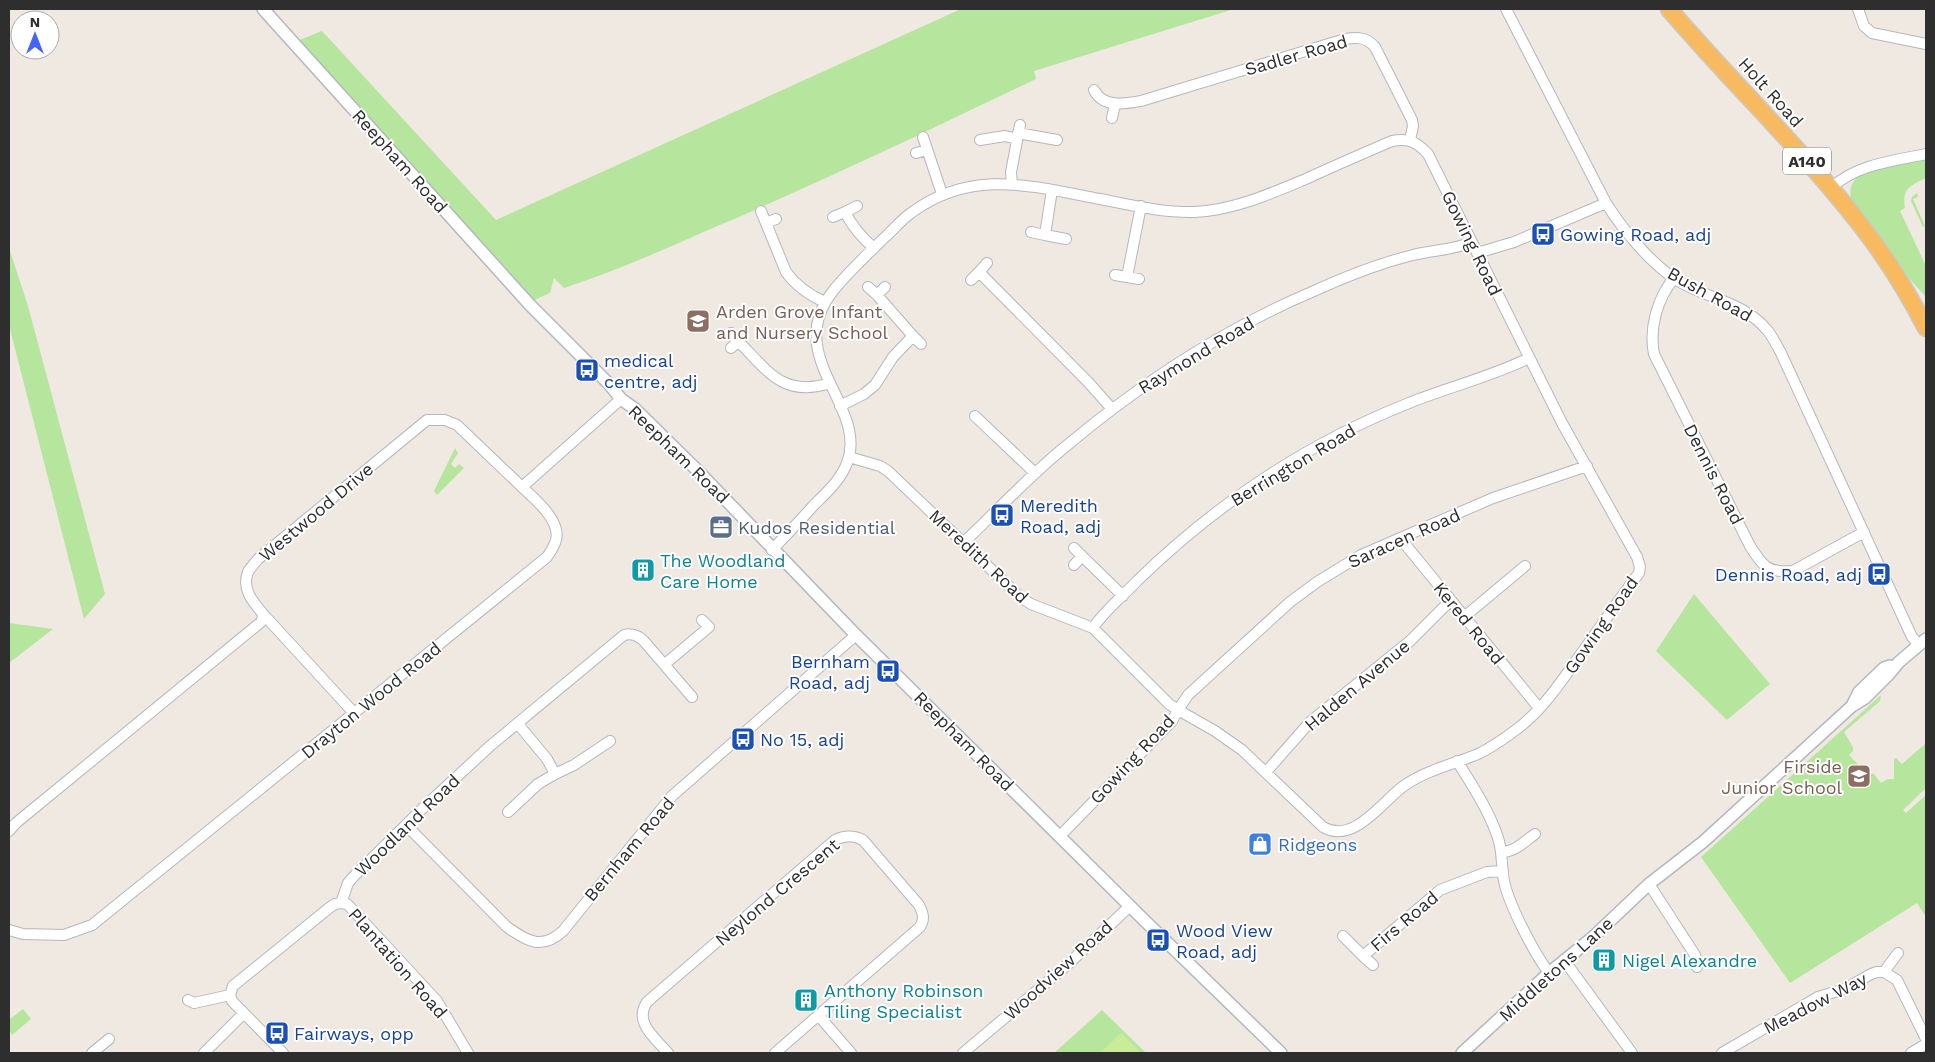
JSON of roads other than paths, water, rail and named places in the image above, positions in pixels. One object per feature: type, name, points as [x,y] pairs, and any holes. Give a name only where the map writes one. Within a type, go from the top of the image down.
[{"type":"highway","name":"Holt Road","points":[[1669,9],[1831,188],[1895,274],[1926,328]]},
{"type":"street","name":"Reepham Road","points":[[263,9],[530,305],[609,384],[621,399],[635,409],[705,478],[772,550],[856,635],[1281,1053]]},
{"type":"street","name":"Bush Road","points":[[1506,9],[1606,203],[1619,224],[1674,278],[1743,309],[1756,318],[1768,331],[1781,353],[1912,637],[1923,642]]},
{"type":"street","points":[[1858,9],[1864,26],[1872,33],[1926,44]]},
{"type":"street","name":"Sadler Road","points":[[1115,104],[1141,101],[1357,37],[1370,42],[1383,63],[1412,120],[1413,126],[1410,140]]},
{"type":"street","points":[[1094,90],[1098,97],[1105,102],[1115,104],[1112,118]]},
{"type":"street","points":[[1012,184],[1018,132]]},
{"type":"street","points":[[980,140],[1018,132],[1057,140]]},
{"type":"street","points":[[923,137],[942,194]]},
{"type":"street","points":[[772,550],[833,487],[842,474],[849,457],[848,428],[821,361],[817,341],[817,321],[825,302],[835,288],[908,214],[942,194],[983,184],[1012,184],[1170,211],[1196,212],[1229,207],[1273,193],[1392,141],[1410,140]]},
{"type":"street","name":"Gowing Road","points":[[1060,836],[1172,721],[1178,710],[1215,731],[1242,750],[1314,820],[1329,831],[1349,830],[1359,826],[1397,791],[1410,782],[1479,753],[1518,728],[1552,694],[1639,574],[1640,567],[1637,558],[1562,423],[1428,154],[1417,143],[1410,140]]},
{"type":"street","points":[[916,153],[927,150]]},
{"type":"street","points":[[1831,188],[1842,178],[1860,169],[1926,154]]},
{"type":"street","points":[[1045,235],[1052,190]]},
{"type":"street","points":[[1477,253],[1514,242],[1606,203]]},
{"type":"street","points":[[833,217],[857,206]]},
{"type":"street","points":[[1128,277],[1141,206]]},
{"type":"street","points":[[761,211],[771,221],[786,272],[792,280],[813,297],[825,302]]},
{"type":"street","points":[[846,212],[850,221],[874,248]]},
{"type":"street","points":[[1031,232],[1066,239]]},
{"type":"street","name":"Raymond Road","points":[[963,543],[1064,447],[1112,409],[1174,366],[1220,339],[1314,291],[1404,258],[1463,246],[1472,242]]},
{"type":"street","points":[[971,280],[987,263]]},
{"type":"street","points":[[979,272],[1025,318],[1026,326],[1042,343],[1050,342],[1112,409]]},
{"type":"street","points":[[1115,275],[1139,279]]},
{"type":"street","name":"Dennis Road","points":[[1674,278],[1666,287],[1660,300],[1652,342],[1654,354],[1750,546],[1760,562],[1768,570],[1780,572],[1793,571],[1864,532]]},
{"type":"street","points":[[868,287],[921,344]]},
{"type":"street","points":[[877,295],[885,287]]},
{"type":"street","points":[[840,406],[864,394],[875,385],[893,357],[913,336]]},
{"type":"street","points":[[733,341],[776,379],[787,385],[805,388],[830,382]]},
{"type":"street","name":"Berrington Road","points":[[1093,628],[1174,546],[1212,515],[1308,452],[1347,430],[1409,403],[1510,368],[1530,358]]},
{"type":"street","points":[[522,487],[621,399]]},
{"type":"street","points":[[975,416],[1035,473]]},
{"type":"street","name":"Westwood Drive","points":[[354,713],[248,595],[246,582],[248,572],[258,560],[427,420],[445,420],[457,425],[522,487]]},
{"type":"street","name":"Meredith Road","points":[[849,457],[880,466],[888,471],[1025,601],[1093,628],[1178,710]]},
{"type":"street","name":"Saracen Road","points":[[1178,710],[1194,689],[1290,602],[1360,555],[1493,498],[1587,466]]},
{"type":"street","name":"Drayton Wood Road","points":[[9,930],[23,934],[64,935],[92,925],[547,557],[556,542],[554,523],[545,510],[522,487]]},
{"type":"street","name":"Kered Road","points":[[1400,538],[1539,708]]},
{"type":"street","points":[[1074,548],[1123,596]]},
{"type":"street","points":[[1074,565],[1082,556]]},
{"type":"street","points":[[1464,617],[1525,566]]},
{"type":"street","name":"Halden Avenue","points":[[1266,772],[1310,722],[1410,641],[1450,601]]},
{"type":"street","points":[[9,831],[16,823],[261,622],[264,615]]},
{"type":"street","points":[[665,664],[709,627],[702,620]]},
{"type":"street","name":"Woodland Road","points":[[341,903],[348,883],[354,875],[406,825],[490,746],[624,635],[635,634],[644,640],[692,697]]},
{"type":"street","name":"Bernham Road","points":[[406,825],[507,927],[522,938],[540,943],[553,940],[563,931],[672,796],[856,635]]},
{"type":"street","name":"Middletons Lane","points":[[1462,1053],[1549,973],[1592,938],[1649,884],[1702,842],[1852,706],[1865,698],[1899,662],[1923,642]]},
{"type":"street","points":[[518,724],[547,759],[554,774]]},
{"type":"street","points":[[508,812],[538,784],[574,765],[610,741]]},
{"type":"street","points":[[1457,761],[1491,820],[1502,852],[1504,880],[1513,906],[1549,973]]},
{"type":"street","points":[[1502,852],[1508,852],[1516,848],[1536,834]]},
{"type":"street","name":"Neylond Crescent","points":[[668,1053],[642,1020],[643,1008],[647,1002],[835,840],[843,836],[858,837],[863,840],[919,905],[923,917],[922,923],[920,928],[775,1053]]},
{"type":"street","name":"Firs Road","points":[[1363,956],[1440,890],[1487,872],[1503,871]]},
{"type":"street","points":[[1649,884],[1694,955],[1697,967]]},
{"type":"street","points":[[283,1053],[232,1001],[230,990],[240,978],[334,904],[341,903]]},
{"type":"street","name":"Plantation Road","points":[[341,903],[347,904],[352,908],[437,1001],[468,1053]]},
{"type":"street","name":"Woodview Road","points":[[963,1053],[1065,967],[1130,906]]},
{"type":"street","name":"Firs Road","points":[[1343,936],[1373,965]]},
{"type":"street","name":"Meadow Way","points":[[1884,972],[1898,953]]},
{"type":"street","points":[[1564,960],[1632,1053]]},
{"type":"street","name":"Meadow Way","points":[[1722,1053],[1818,997],[1845,989],[1871,974],[1884,972],[1898,980],[1926,1040]]},
{"type":"street","points":[[188,1000],[194,1003],[230,995]]},
{"type":"street","points":[[204,1053],[244,1014]]},
{"type":"street","points":[[818,1015],[851,1053]]},
{"type":"street","points":[[92,1053],[109,1039]]},
{"type":"street","points":[[1910,1053],[1926,1044]]},
{"type":"place","name":"Gowing Road, adj","points":[[1543,234]]},
{"type":"place","name":"Arden Grove Infant and Nursery School","points":[[698,321]]},
{"type":"place","name":"medical centre, adj","points":[[587,370]]},
{"type":"place","name":"Meredith Road, adj","points":[[1002,515]]},
{"type":"place","name":"Kudos Residential","points":[[721,527]]},
{"type":"place","name":"The Woodland Care Home","points":[[643,570]]},
{"type":"place","name":"Dennis Road, adj","points":[[1879,574]]},
{"type":"place","name":"Bernham Road, adj","points":[[888,671]]},
{"type":"place","name":"No 15, adj","points":[[743,739]]},
{"type":"place","name":"Firside Junior School","points":[[1859,776]]},
{"type":"place","name":"Ridgeons","points":[[1260,844]]},
{"type":"place","name":"Wood View Road, adj","points":[[1158,940]]},
{"type":"place","name":"Nigel Alexandre","points":[[1604,960]]},
{"type":"place","name":"Anthony Robinson Tiling Specialist","points":[[806,1000]]},
{"type":"place","name":"Fairways, opp","points":[[277,1033]]}]
